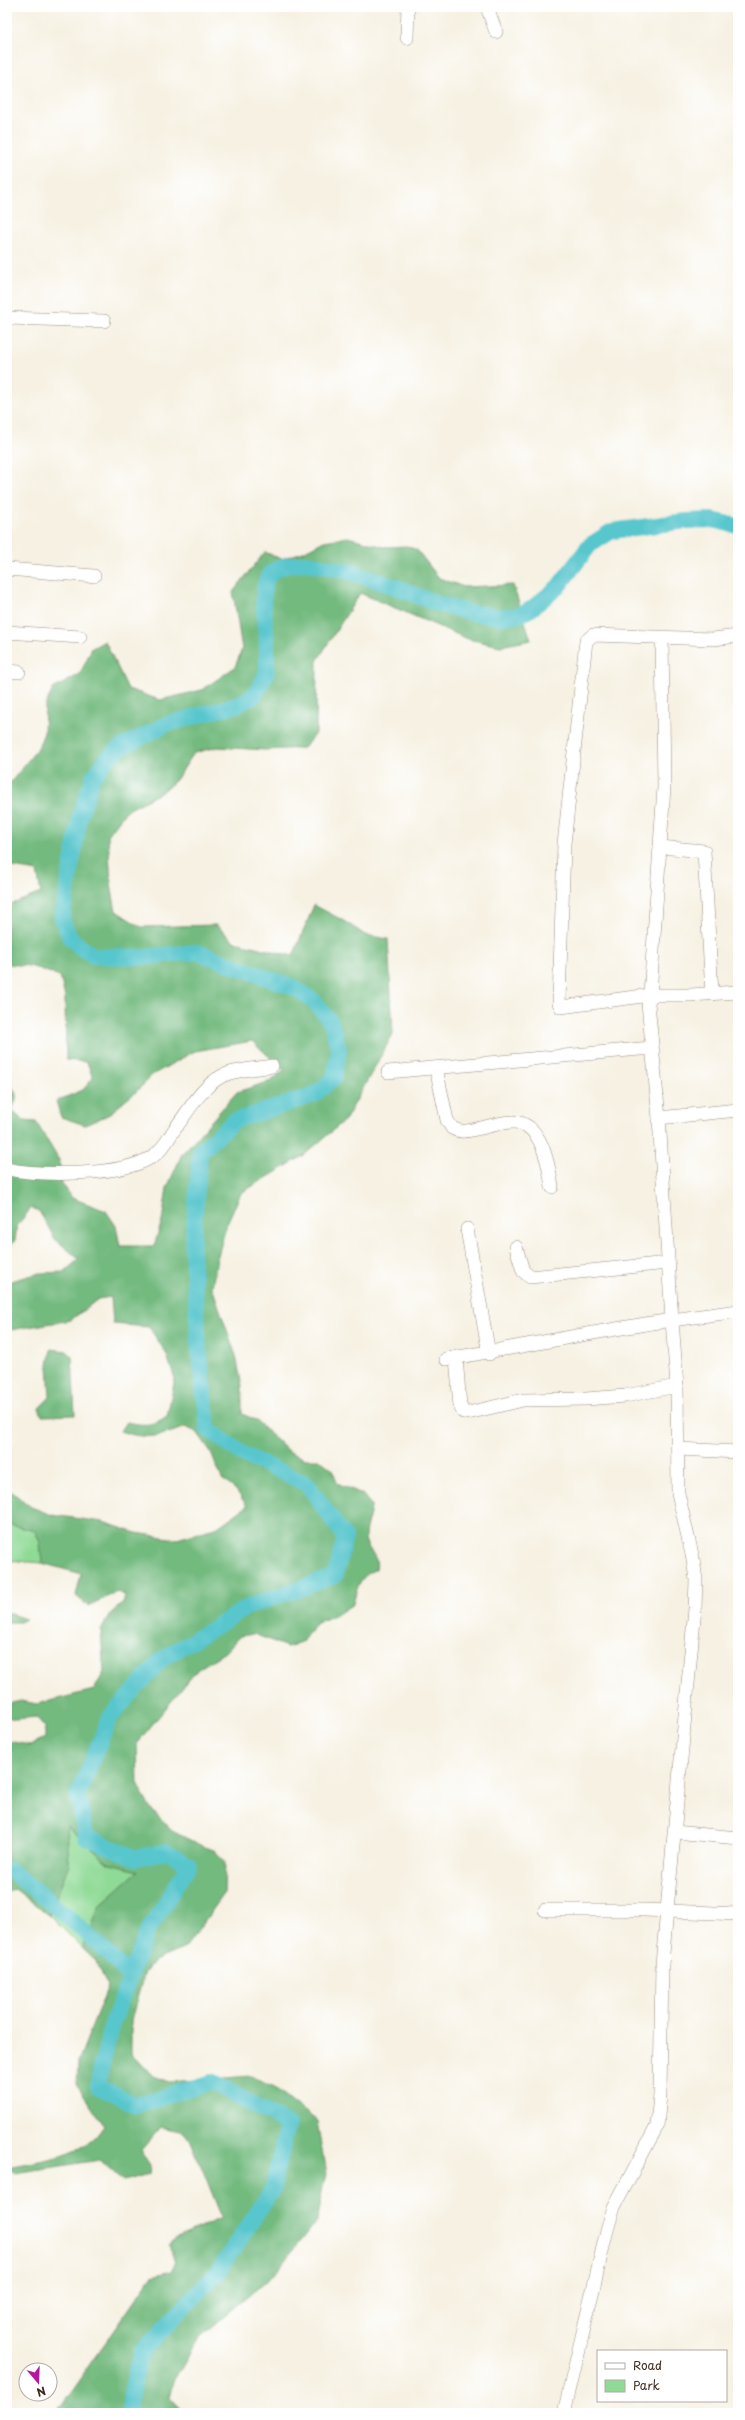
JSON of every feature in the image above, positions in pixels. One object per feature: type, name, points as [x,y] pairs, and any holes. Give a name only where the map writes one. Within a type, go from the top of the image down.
[{"type":"street","points":[[407,38],[408,7]]},
{"type":"street","points":[[487,7],[496,32]]},
{"type":"street","points":[[7,318],[104,321]]},
{"type":"street","points":[[7,569],[94,576]]},
{"type":"street","points":[[7,632],[80,637]]},
{"type":"street","points":[[738,636],[724,639],[593,635],[586,641],[564,844],[559,1004],[565,1008],[650,995],[738,992]]},
{"type":"street","points":[[564,2413],[607,2230],[614,2207],[657,2126],[660,2095],[662,1964],[675,1832],[696,1580],[678,1493],[677,1386],[659,1118],[648,1012],[664,787],[662,637]]},
{"type":"street","points":[[660,848],[702,849],[704,851],[712,994]]},
{"type":"street","points":[[388,1072],[652,1048]]},
{"type":"street","points":[[7,1170],[60,1174],[103,1170],[137,1163],[151,1158],[161,1148],[209,1084],[222,1076],[234,1072],[272,1066]]},
{"type":"street","points":[[436,1068],[447,1120],[452,1128],[467,1131],[512,1122],[523,1123],[531,1129],[542,1146],[548,1162],[552,1187]]},
{"type":"street","points":[[659,1118],[738,1110]]},
{"type":"street","points":[[467,1229],[489,1354]]},
{"type":"street","points":[[516,1247],[523,1271],[530,1277],[668,1263]]},
{"type":"street","points":[[677,1386],[625,1396],[586,1399],[524,1400],[468,1413],[463,1412],[460,1406],[451,1358],[489,1354],[613,1328],[738,1311]]},
{"type":"street","points":[[678,1449],[738,1452]]},
{"type":"street","points":[[675,1832],[738,1838]]},
{"type":"street","points":[[545,1910],[668,1910],[738,1914]]},
{"type":"green space","points":[[348,537],[384,547],[407,546],[417,550],[439,578],[464,587],[513,585],[531,640],[500,646],[468,639],[360,593],[317,661],[316,732],[304,748],[265,750],[217,747],[194,753],[176,780],[162,792],[126,811],[108,835],[111,885],[116,911],[141,927],[216,925],[235,942],[293,956],[314,905],[344,921],[365,935],[388,939],[393,1034],[346,1119],[303,1156],[241,1193],[227,1223],[217,1259],[212,1287],[236,1356],[242,1386],[242,1414],[256,1420],[288,1451],[305,1459],[319,1459],[333,1470],[337,1483],[362,1494],[371,1505],[365,1536],[367,1545],[376,1560],[376,1569],[362,1579],[353,1604],[336,1615],[315,1623],[303,1641],[287,1647],[254,1634],[240,1636],[225,1652],[198,1669],[137,1743],[138,1785],[150,1808],[172,1831],[204,1847],[214,1850],[225,1862],[224,1894],[185,1948],[154,1961],[144,1974],[131,2020],[131,2053],[153,2076],[169,2082],[251,2076],[279,2091],[317,2121],[326,2174],[316,2221],[275,2273],[199,2338],[173,2381],[169,2397],[184,2413],[56,2413],[152,2276],[171,2271],[175,2263],[169,2244],[175,2239],[222,2218],[191,2141],[180,2131],[161,2127],[141,2150],[150,2165],[149,2174],[123,2181],[100,2160],[15,2173],[7,2167],[61,2156],[74,2151],[96,2136],[104,2125],[77,2086],[78,2062],[108,1986],[95,1960],[83,1949],[100,1905],[138,1871],[108,1863],[67,1826],[69,1864],[49,1915],[15,1889],[7,1892],[7,1741],[30,1745],[45,1738],[45,1727],[36,1717],[16,1719],[7,1717],[7,1704],[21,1701],[37,1704],[94,1690],[104,1672],[101,1631],[109,1615],[123,1603],[125,1595],[117,1592],[88,1606],[76,1596],[81,1574],[42,1563],[40,1542],[35,1531],[7,1524],[7,1488],[31,1507],[52,1515],[103,1522],[136,1533],[177,1539],[218,1527],[247,1506],[236,1490],[222,1479],[211,1452],[197,1432],[185,1427],[153,1436],[138,1436],[120,1431],[126,1422],[152,1424],[167,1416],[175,1379],[166,1353],[149,1327],[113,1324],[111,1297],[98,1299],[71,1320],[10,1330],[7,1332],[7,1282],[40,1273],[64,1272],[79,1259],[55,1239],[39,1211],[31,1208],[17,1226],[15,1240],[7,1250],[7,1075],[16,1095],[16,1099],[11,1110],[24,1121],[36,1122],[59,1160],[62,1183],[72,1198],[106,1211],[116,1226],[120,1246],[154,1246],[162,1221],[167,1188],[182,1154],[237,1092],[271,1081],[284,1070],[252,1041],[195,1051],[152,1075],[137,1091],[108,1115],[85,1125],[61,1117],[56,1101],[83,1090],[93,1078],[87,1062],[66,1060],[65,997],[60,976],[30,966],[7,964],[7,906],[41,893],[37,871],[13,867],[7,860],[7,787],[38,748],[44,733],[45,706],[53,689],[80,674],[92,648],[105,641],[128,689],[160,700],[202,690],[235,667],[242,649],[233,592],[265,552],[281,559],[303,552],[324,541]]},
{"type":"green space","points":[[51,1349],[67,1351],[72,1356],[75,1415],[42,1416],[39,1408],[50,1397],[48,1365]]},
{"type":"green space","points":[[7,1524],[35,1531],[40,1542],[42,1563],[7,1560]]},
{"type":"green space","points":[[7,1613],[26,1619],[20,1622],[7,1622]]},
{"type":"green space","points":[[67,1825],[108,1863],[139,1871],[100,1905],[83,1949],[49,1915],[62,1882]]},
{"type":"waterway","points":[[132,2413],[128,2407],[141,2352],[220,2269],[272,2190],[288,2125],[213,2082],[136,2105],[97,2086],[111,2027],[146,1934],[189,1865],[167,1851],[136,1858],[86,1837],[78,1795],[110,1717],[162,1659],[248,1607],[335,1576],[345,1537],[307,1484],[244,1455],[208,1429],[199,1348],[192,1251],[200,1152],[234,1121],[314,1095],[334,1078],[339,1050],[331,1022],[314,1001],[295,988],[197,952],[143,957],[94,956],[79,946],[69,936],[62,919],[80,816],[93,777],[107,759],[118,749],[167,724],[236,705],[254,696],[267,673],[267,641],[263,601],[265,584],[270,573],[278,568],[306,563],[343,570],[396,587],[438,604],[473,613],[501,617],[519,615],[531,609],[558,587],[590,545],[612,531],[686,521],[712,520],[738,526]]},
{"type":"waterway","points":[[7,1871],[10,1870],[42,1895],[87,1934],[130,1976]]}]
